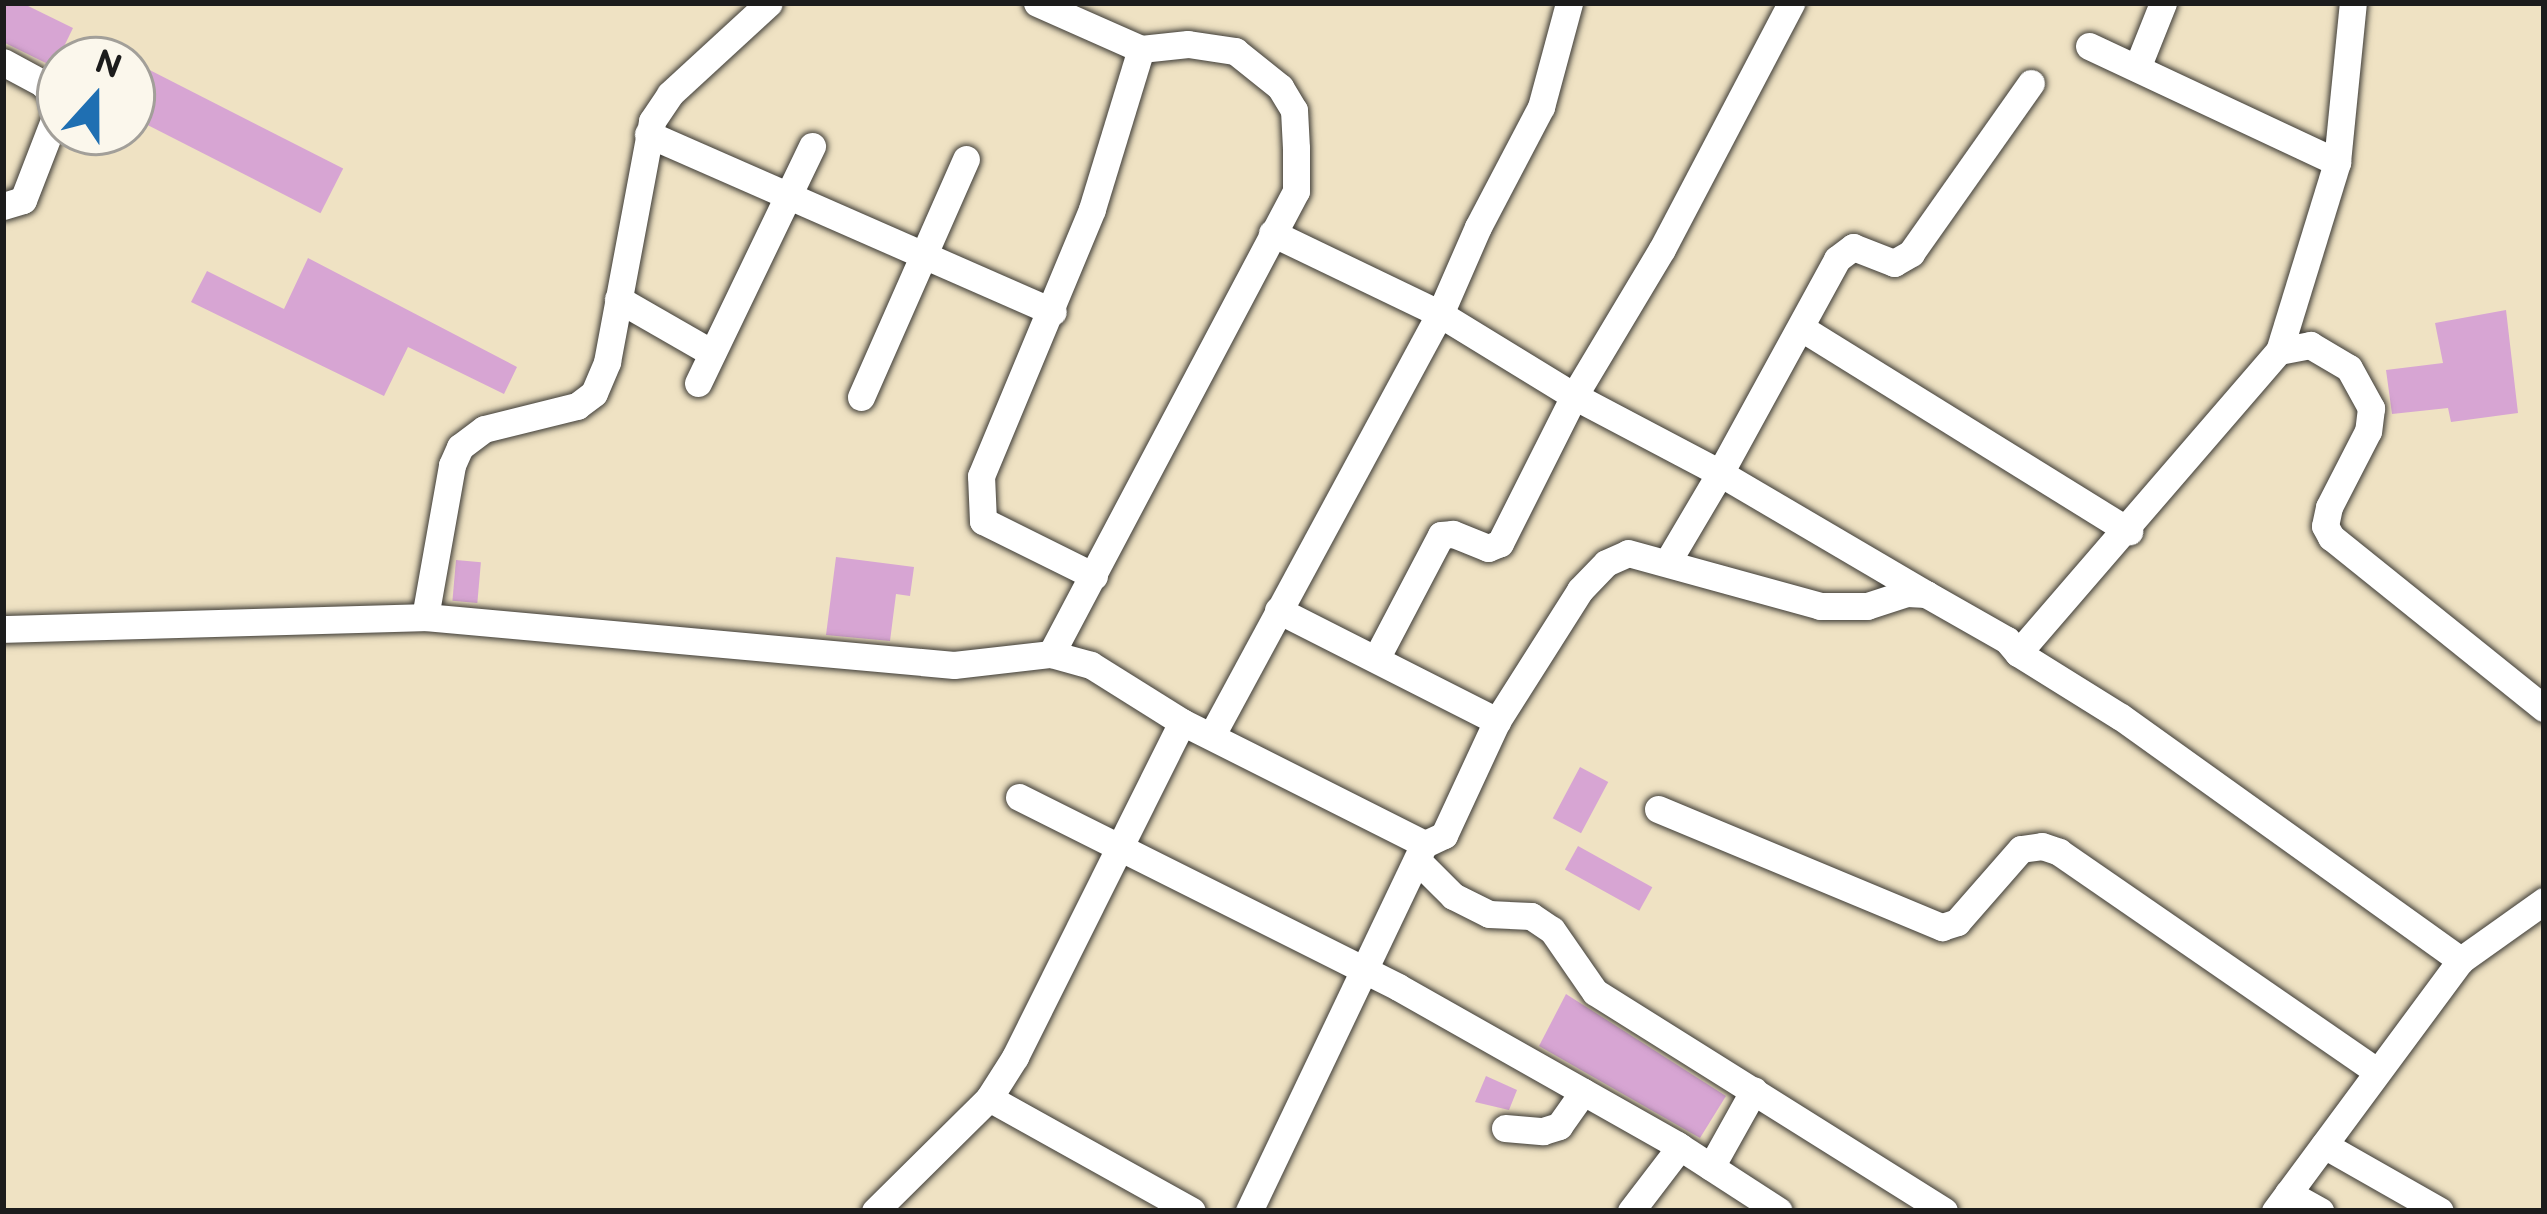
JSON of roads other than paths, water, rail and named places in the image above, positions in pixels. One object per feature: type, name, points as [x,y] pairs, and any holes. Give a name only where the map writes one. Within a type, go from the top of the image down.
[{"type":"street","points":[[425,617],[452,465],[460,447],[484,429],[577,406],[594,393],[607,362],[648,134],[670,94],[769,3]]},
{"type":"street","points":[[1036,3],[1141,49],[1215,45],[1259,65],[1294,110],[1296,191],[1052,654]]},
{"type":"street","points":[[1213,733],[1440,314],[1478,227],[1541,107],[1570,3]]},
{"type":"street","points":[[1376,658],[1441,535],[1453,534],[1488,548],[1500,543],[1574,396],[1662,249],[1791,3]]},
{"type":"street","points":[[2137,68],[2163,3]]},
{"type":"street","points":[[2018,653],[2129,531],[2279,351],[2337,162],[2353,3]]},
{"type":"street","points":[[2089,46],[2337,162]]},
{"type":"street","points":[[1094,575],[983,521],[981,476],[1092,209],[1141,49]]},
{"type":"street","points":[[3,62],[42,83],[53,95],[56,115],[22,200],[3,206]]},
{"type":"street","points":[[1667,561],[1845,251],[1863,249],[1894,263],[1911,253],[2031,83]]},
{"type":"street","points":[[648,134],[1053,312]]},
{"type":"street","points":[[698,383],[812,146]]},
{"type":"street","points":[[861,397],[967,159]]},
{"type":"street","points":[[1272,233],[1440,314],[1574,396],[1720,473],[2007,640],[2018,653],[2121,717],[2461,960]]},
{"type":"street","points":[[618,299],[712,353]]},
{"type":"street","points":[[1803,328],[2129,531]]},
{"type":"street","points":[[2279,351],[2311,345],[2330,353],[2349,368],[2371,408],[2368,431],[2329,507],[2325,526],[2331,537],[2544,708]]},
{"type":"street","points":[[1250,1211],[1421,852],[1444,835],[1497,721],[1580,590],[1606,563],[1628,553],[1820,606],[1867,606],[1907,593],[1927,594]]},
{"type":"street","points":[[1278,610],[1497,721]]},
{"type":"street","points":[[3,629],[425,617],[954,665],[1052,654],[1091,665],[1182,722],[1213,733],[1421,852],[1453,896],[1489,914],[1531,916],[1552,930],[1595,992],[1944,1211]]},
{"type":"street","points":[[881,1209],[989,1098],[1120,851],[1182,722]]},
{"type":"street","points":[[1019,796],[1120,851],[1364,970],[1680,1147],[1779,1211]]},
{"type":"street","points":[[1658,809],[1942,927],[1957,922],[2020,850],[2042,846],[2060,852],[2378,1071]]},
{"type":"street","points":[[2320,1211],[2282,1202],[2461,960],[2544,901]]},
{"type":"street","points":[[1711,1167],[1754,1090]]},
{"type":"street","points":[[1505,1127],[1543,1132],[1558,1126],[1583,1092]]},
{"type":"street","points":[[989,1098],[1192,1211]]},
{"type":"street","points":[[2324,1145],[2440,1211]]},
{"type":"street","points":[[1631,1211],[1680,1147]]}]
